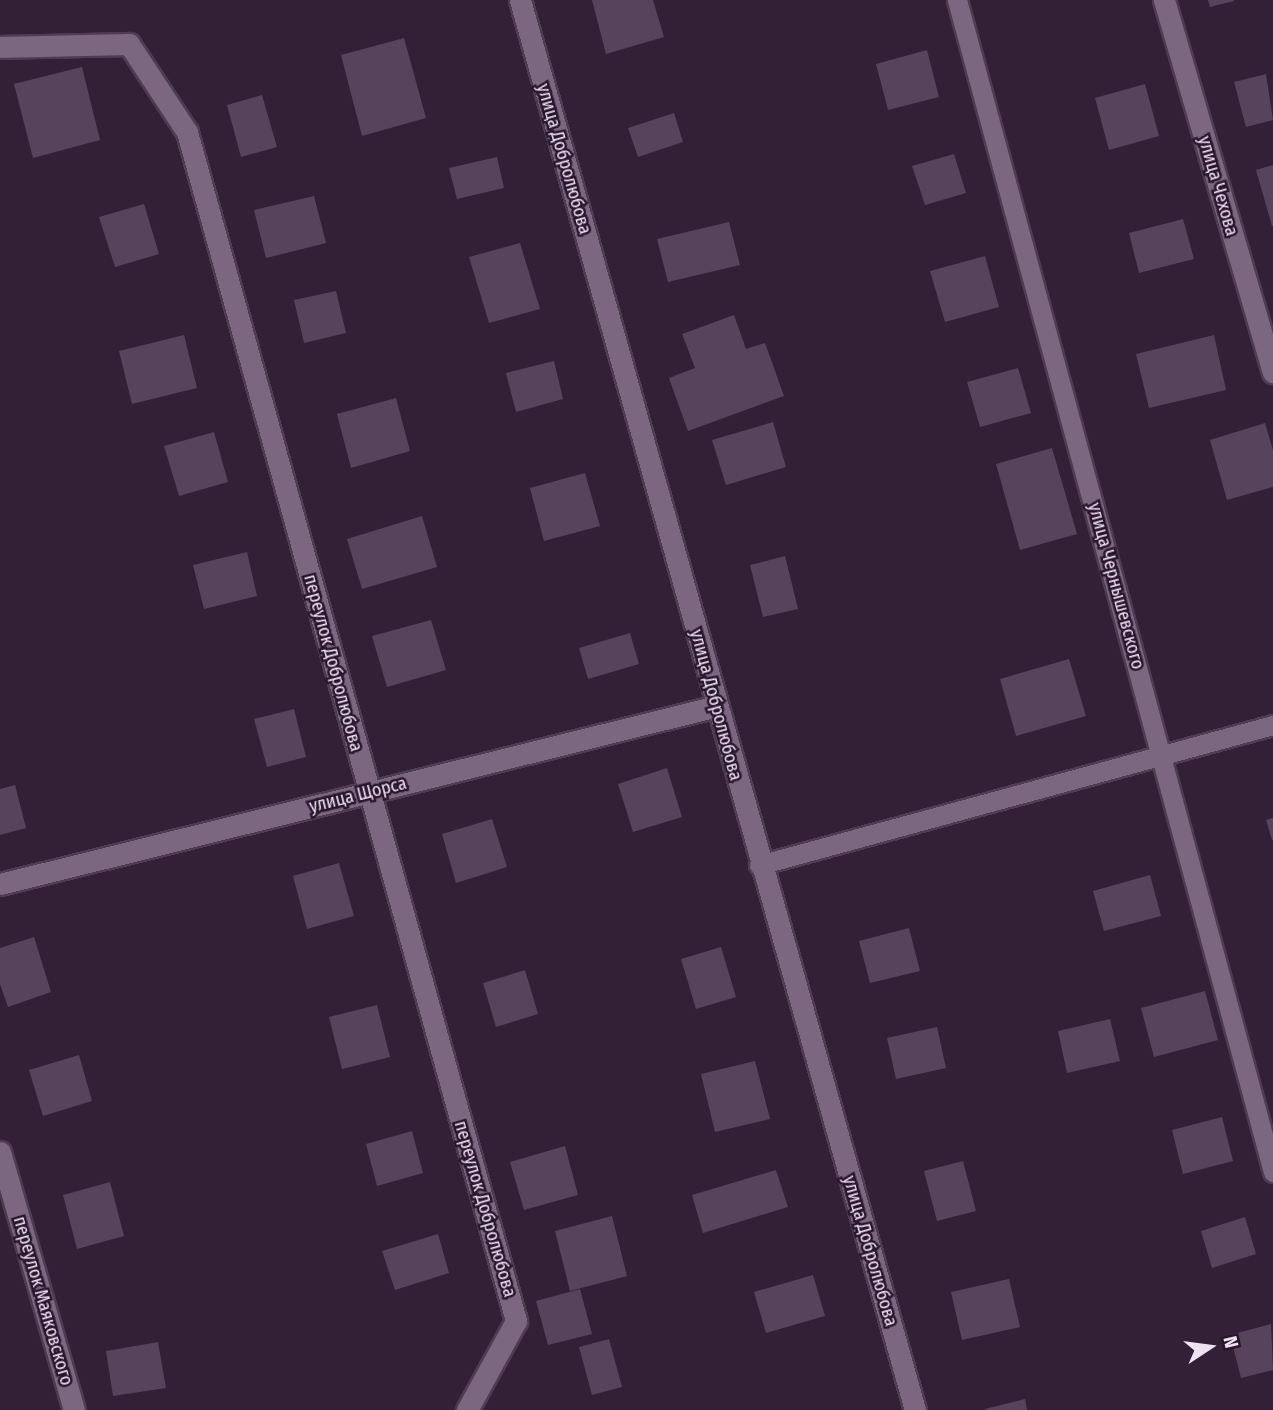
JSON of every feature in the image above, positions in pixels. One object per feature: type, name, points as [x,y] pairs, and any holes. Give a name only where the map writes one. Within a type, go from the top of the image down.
[{"type":"street","name":"улица Добролюбова","points":[[520,0],[759,865],[915,1410]]},
{"type":"street","name":"улица Чехова","points":[[1164,0],[1270,347],[1273,372]]},
{"type":"street","name":"переулок Добролюбова","points":[[0,47],[129,44],[187,132],[516,1321],[467,1410]]},
{"type":"street","name":"улица Щорса","points":[[0,884],[717,706]]},
{"type":"street","name":"переулок Маяковского","points":[[0,1152],[74,1410]]},
{"type":"lane","name":"улица Чернышевского","points":[[957,0],[1273,1172]]},
{"type":"lane","points":[[759,865],[1273,725]]},
{"type":"building","points":[[592,0],[653,0],[664,37],[606,54]]},
{"type":"building","points":[[1208,0],[1234,0],[1234,1],[1210,7]]},
{"type":"building","points":[[404,38],[426,118],[362,136],[341,55]]},
{"type":"building","points":[[927,50],[939,97],[888,110],[876,64]]},
{"type":"building","points":[[82,67],[100,140],[33,158],[14,84]]},
{"type":"building","points":[[1266,74],[1273,120],[1246,127],[1234,82]]},
{"type":"building","points":[[1145,84],[1159,136],[1109,150],[1095,98]]},
{"type":"building","points":[[262,95],[277,147],[241,157],[227,105]]},
{"type":"building","points":[[674,113],[683,142],[638,157],[628,128]]},
{"type":"building","points":[[954,154],[966,193],[925,205],[912,166]]},
{"type":"building","points":[[497,157],[504,188],[457,199],[449,168]]},
{"type":"building","points":[[1273,165],[1273,226],[1272,226],[1256,170]]},
{"type":"building","points":[[314,196],[326,243],[266,258],[254,210]]},
{"type":"building","points":[[144,204],[159,254],[115,267],[99,217]]},
{"type":"building","points":[[1183,219],[1194,259],[1139,273],[1129,233]]},
{"type":"building","points":[[729,222],[740,265],[668,282],[657,239]]},
{"type":"building","points":[[520,243],[540,309],[489,323],[469,257]]},
{"type":"building","points":[[985,256],[999,307],[945,322],[930,271]]},
{"type":"building","points":[[336,291],[346,333],[304,343],[294,300]]},
{"type":"building","points":[[734,315],[746,349],[765,343],[784,396],[688,431],[669,378],[695,368],[682,334]]},
{"type":"building","points":[[184,335],[197,388],[132,404],[119,351]]},
{"type":"building","points":[[1214,335],[1226,390],[1149,408],[1136,354]]},
{"type":"building","points":[[554,361],[563,399],[516,412],[506,373]]},
{"type":"building","points":[[1018,368],[1031,413],[980,427],[967,382]]},
{"type":"building","points":[[396,398],[410,451],[351,468],[337,414]]},
{"type":"building","points":[[773,422],[786,467],[726,485],[712,440]]},
{"type":"building","points":[[1265,423],[1273,450],[1273,487],[1227,500],[1210,440]]},
{"type":"building","points":[[214,432],[228,482],[179,496],[164,446]]},
{"type":"building","points":[[1052,448],[1077,534],[1020,550],[996,464]]},
{"type":"building","points":[[585,473],[600,526],[544,541],[530,488]]},
{"type":"building","points":[[422,516],[437,567],[362,589],[347,539]]},
{"type":"building","points":[[247,552],[257,596],[204,609],[193,565]]},
{"type":"building","points":[[785,556],[798,609],[763,617],[750,565]]},
{"type":"building","points":[[431,620],[446,670],[387,687],[372,636]]},
{"type":"building","points":[[630,633],[639,664],[588,679],[579,648]]},
{"type":"building","points":[[1069,659],[1086,716],[1016,736],[1000,679]]},
{"type":"building","points":[[294,709],[306,757],[267,767],[254,719]]},
{"type":"building","points":[[667,768],[682,817],[633,832],[618,784]]},
{"type":"building","points":[[15,785],[26,828],[0,835],[0,789]]},
{"type":"building","points":[[1273,818],[1273,840],[1272,840],[1266,820]]},
{"type":"building","points":[[492,819],[507,867],[456,883],[442,834]]},
{"type":"building","points":[[339,863],[354,916],[307,929],[293,876]]},
{"type":"building","points":[[1150,875],[1161,916],[1104,931],[1093,891]]},
{"type":"building","points":[[909,928],[920,971],[870,983],[859,941]]},
{"type":"building","points":[[34,937],[51,992],[8,1007],[0,984],[0,948]]},
{"type":"building","points":[[721,947],[736,997],[696,1009],[681,959]]},
{"type":"building","points":[[525,970],[538,1014],[496,1027],[483,983]]},
{"type":"building","points":[[1205,991],[1218,1040],[1154,1057],[1141,1008]]},
{"type":"building","points":[[377,1005],[390,1057],[342,1069],[329,1017]]},
{"type":"building","points":[[1110,1019],[1120,1061],[1067,1073],[1058,1031]]},
{"type":"building","points":[[937,1027],[946,1068],[896,1079],[887,1038]]},
{"type":"building","points":[[79,1055],[92,1101],[43,1116],[29,1070]]},
{"type":"building","points":[[755,1061],[770,1119],[715,1132],[701,1074]]},
{"type":"building","points":[[1222,1117],[1233,1161],[1183,1174],[1172,1130]]},
{"type":"building","points":[[412,1131],[423,1173],[377,1186],[366,1144]]},
{"type":"building","points":[[565,1146],[578,1195],[524,1210],[510,1162]]},
{"type":"building","points":[[963,1161],[976,1211],[937,1221],[924,1171]]},
{"type":"building","points":[[776,1170],[788,1207],[703,1233],[692,1195]]},
{"type":"building","points":[[110,1182],[124,1236],[77,1249],[63,1195]]},
{"type":"building","points":[[612,1216],[627,1276],[570,1291],[555,1231]]},
{"type":"building","points":[[1245,1217],[1256,1254],[1212,1268],[1201,1231]]},
{"type":"building","points":[[438,1234],[449,1273],[395,1290],[382,1251]]},
{"type":"building","points":[[813,1275],[825,1316],[766,1333],[754,1292]]},
{"type":"building","points":[[1009,1279],[1020,1327],[962,1340],[951,1292]]},
{"type":"building","points":[[580,1289],[592,1334],[548,1345],[536,1301]]},
{"type":"building","points":[[1271,1324],[1273,1370],[1241,1378],[1230,1335]]},
{"type":"building","points":[[609,1339],[622,1387],[592,1395],[579,1347]]},
{"type":"building","points":[[158,1342],[166,1388],[113,1396],[106,1351]]},
{"type":"building","points":[[1025,1399],[1027,1410],[985,1410],[985,1409]]}]
